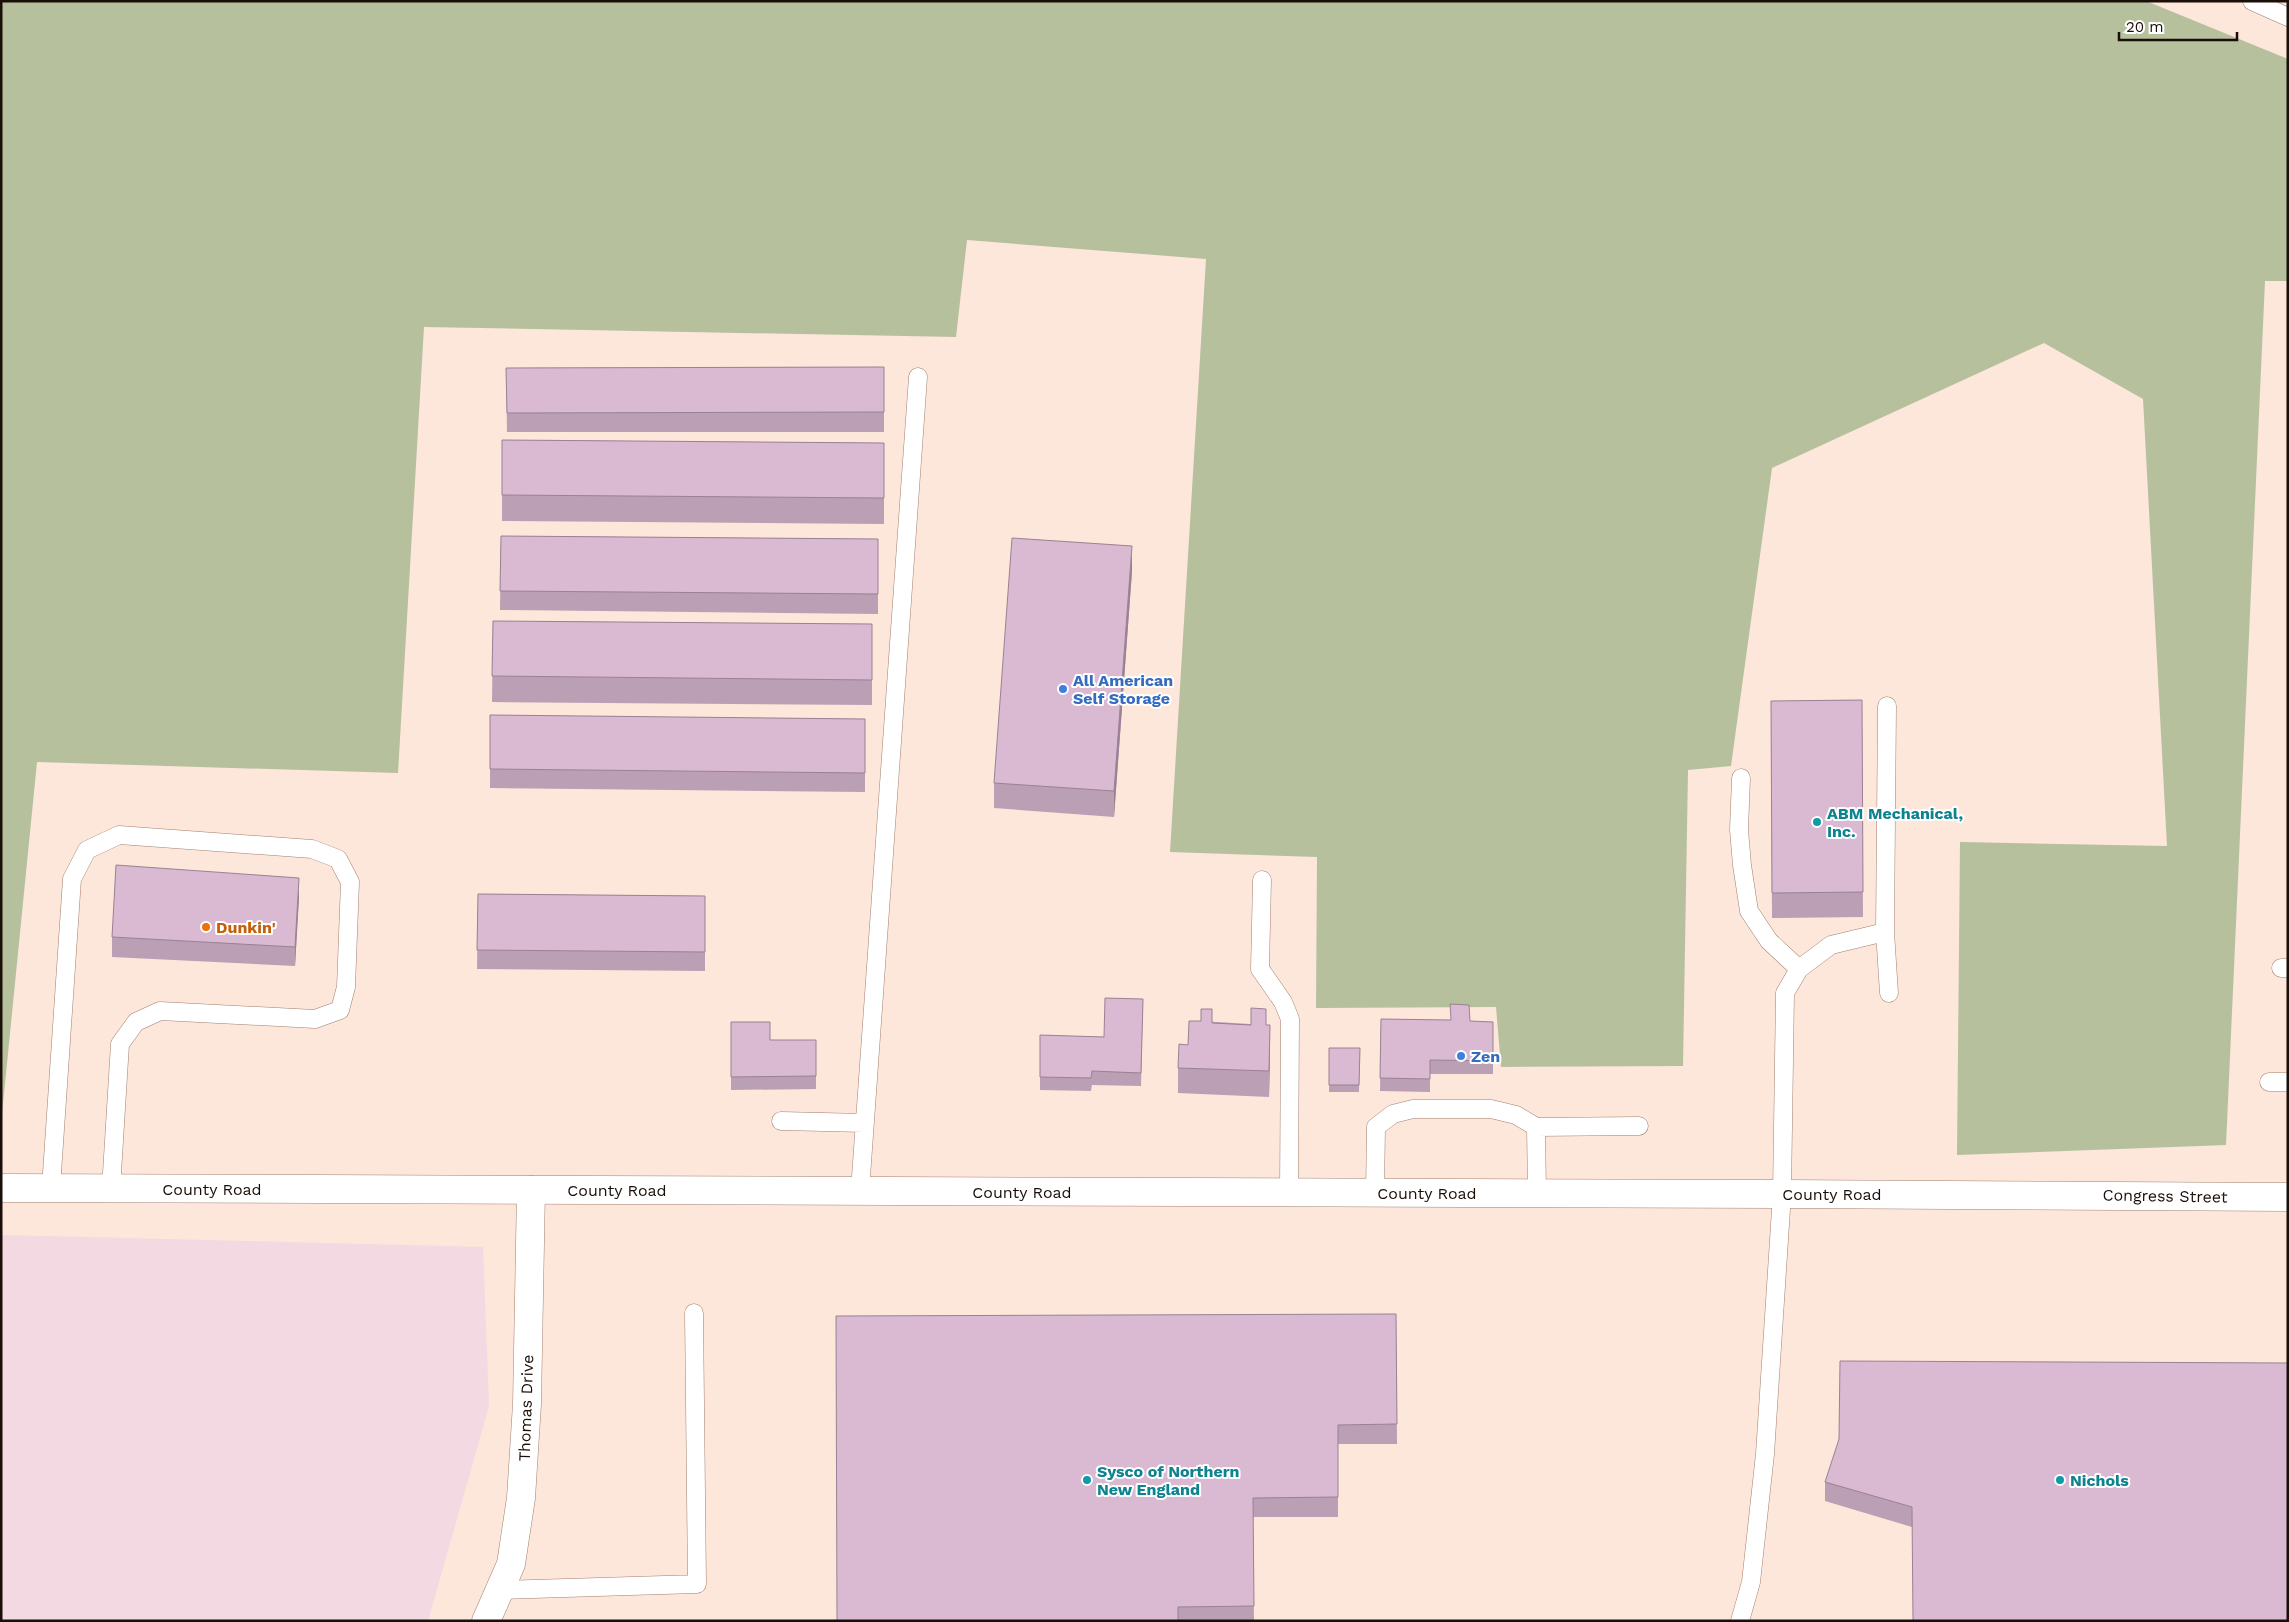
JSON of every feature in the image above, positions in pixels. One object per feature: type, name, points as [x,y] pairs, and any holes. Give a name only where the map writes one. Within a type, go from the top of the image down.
[{"type":"main road","name":"County Road","points":[[1,1188],[2042,1195]]},
{"type":"main road","name":"Thomas Drive","points":[[486,1621],[511,1564],[521,1498],[527,1404],[530,1190]]},
{"type":"main road","name":"Congress Street","points":[[2042,1195],[2288,1197]]},
{"type":"lane","points":[[2252,1],[2288,17]]},
{"type":"lane","points":[[860,1191],[918,377]]},
{"type":"lane","points":[[1887,706],[1885,932],[1889,993]]},
{"type":"lane","points":[[1741,778],[1740,830],[1742,865],[1749,911],[1769,941],[1799,969]]},
{"type":"lane","points":[[51,1188],[72,879],[87,850],[119,835],[312,849],[338,859],[350,882],[346,987],[340,1010],[316,1019],[160,1011],[136,1022],[120,1044],[111,1188]]},
{"type":"lane","points":[[1262,880],[1260,969],[1283,1002],[1290,1019],[1289,1193]]},
{"type":"lane","points":[[1740,1621],[1750,1582],[1765,1454],[1782,1194],[1785,993],[1799,969],[1831,945],[1885,932]]},
{"type":"lane","points":[[2268,1082],[2288,1082]]},
{"type":"lane","points":[[1375,1193],[1376,1127],[1393,1114],[1413,1109],[1491,1109],[1516,1115],[1536,1127],[1639,1126]]},
{"type":"lane","points":[[781,1121],[865,1123]]},
{"type":"lane","points":[[1536,1127],[1537,1193]]},
{"type":"lane","points":[[500,1590],[697,1584],[694,1313]]},
{"type":"shaded area","points":[[1,1235],[483,1247],[489,1406],[428,1621],[1,1621]]},
{"type":"green space","points":[[1,1],[2146,1],[2288,59],[2288,281],[2265,281],[2226,1145],[1957,1155],[1960,842],[2167,846],[2143,399],[2044,343],[1772,468],[1731,766],[1688,770],[1683,1066],[1501,1067],[1496,1007],[1316,1008],[1317,857],[1170,852],[1206,259],[967,240],[956,337],[424,327],[398,773],[37,762],[1,1124]]},
{"type":"building","points":[[884,367],[884,412],[507,413],[506,368]]},
{"type":"building","points":[[502,440],[884,443],[884,498],[502,495]]},
{"type":"building","points":[[501,536],[878,539],[878,594],[500,591]]},
{"type":"building","name":"All American Self Storage","points":[[1012,538],[1132,546],[1114,791],[994,783]]},
{"type":"building","points":[[493,621],[872,624],[872,680],[492,676]]},
{"type":"building","name":"ABM Mechanical, Inc.","points":[[1862,700],[1863,892],[1772,893],[1771,701]]},
{"type":"building","points":[[490,715],[865,719],[865,773],[490,769]]},
{"type":"building","name":"Dunkin'","points":[[116,865],[299,878],[295,947],[112,937]]},
{"type":"building","points":[[478,894],[705,896],[705,952],[477,950]]},
{"type":"building","points":[[1105,998],[1143,999],[1141,1073],[1092,1071],[1091,1078],[1040,1077],[1040,1035],[1104,1037]]},
{"type":"building","points":[[1450,1004],[1469,1005],[1470,1021],[1493,1022],[1493,1061],[1430,1060],[1430,1079],[1380,1078],[1381,1019],[1451,1020]]},
{"type":"building","points":[[1251,1008],[1266,1009],[1266,1025],[1270,1025],[1269,1071],[1178,1068],[1179,1044],[1188,1045],[1189,1021],[1201,1021],[1201,1009],[1212,1009],[1212,1023],[1251,1025]]},
{"type":"building","points":[[731,1022],[770,1022],[770,1040],[816,1040],[816,1076],[731,1077]]},
{"type":"building","points":[[1329,1048],[1360,1048],[1359,1085],[1329,1085]]},
{"type":"building","name":"Sysco of Northern New England","points":[[1396,1314],[1397,1424],[1338,1425],[1338,1497],[1253,1498],[1254,1606],[1178,1607],[1178,1621],[837,1621],[836,1316]]},
{"type":"building","name":"Nichols","points":[[1840,1361],[2288,1363],[2288,1621],[1913,1621],[1912,1507],[1825,1482],[1839,1439]]},
{"type":"place","name":"All American Self Storage","points":[[1063,689]]},
{"type":"place","name":"ABM Mechanical, Inc.","points":[[1817,822]]},
{"type":"place","name":"Dunkin'","points":[[206,927]]},
{"type":"place","name":"Zen","points":[[1461,1056]]},
{"type":"place","name":"Sysco of Northern New England","points":[[1087,1480]]},
{"type":"place","name":"Nichols","points":[[2060,1480]]}]
